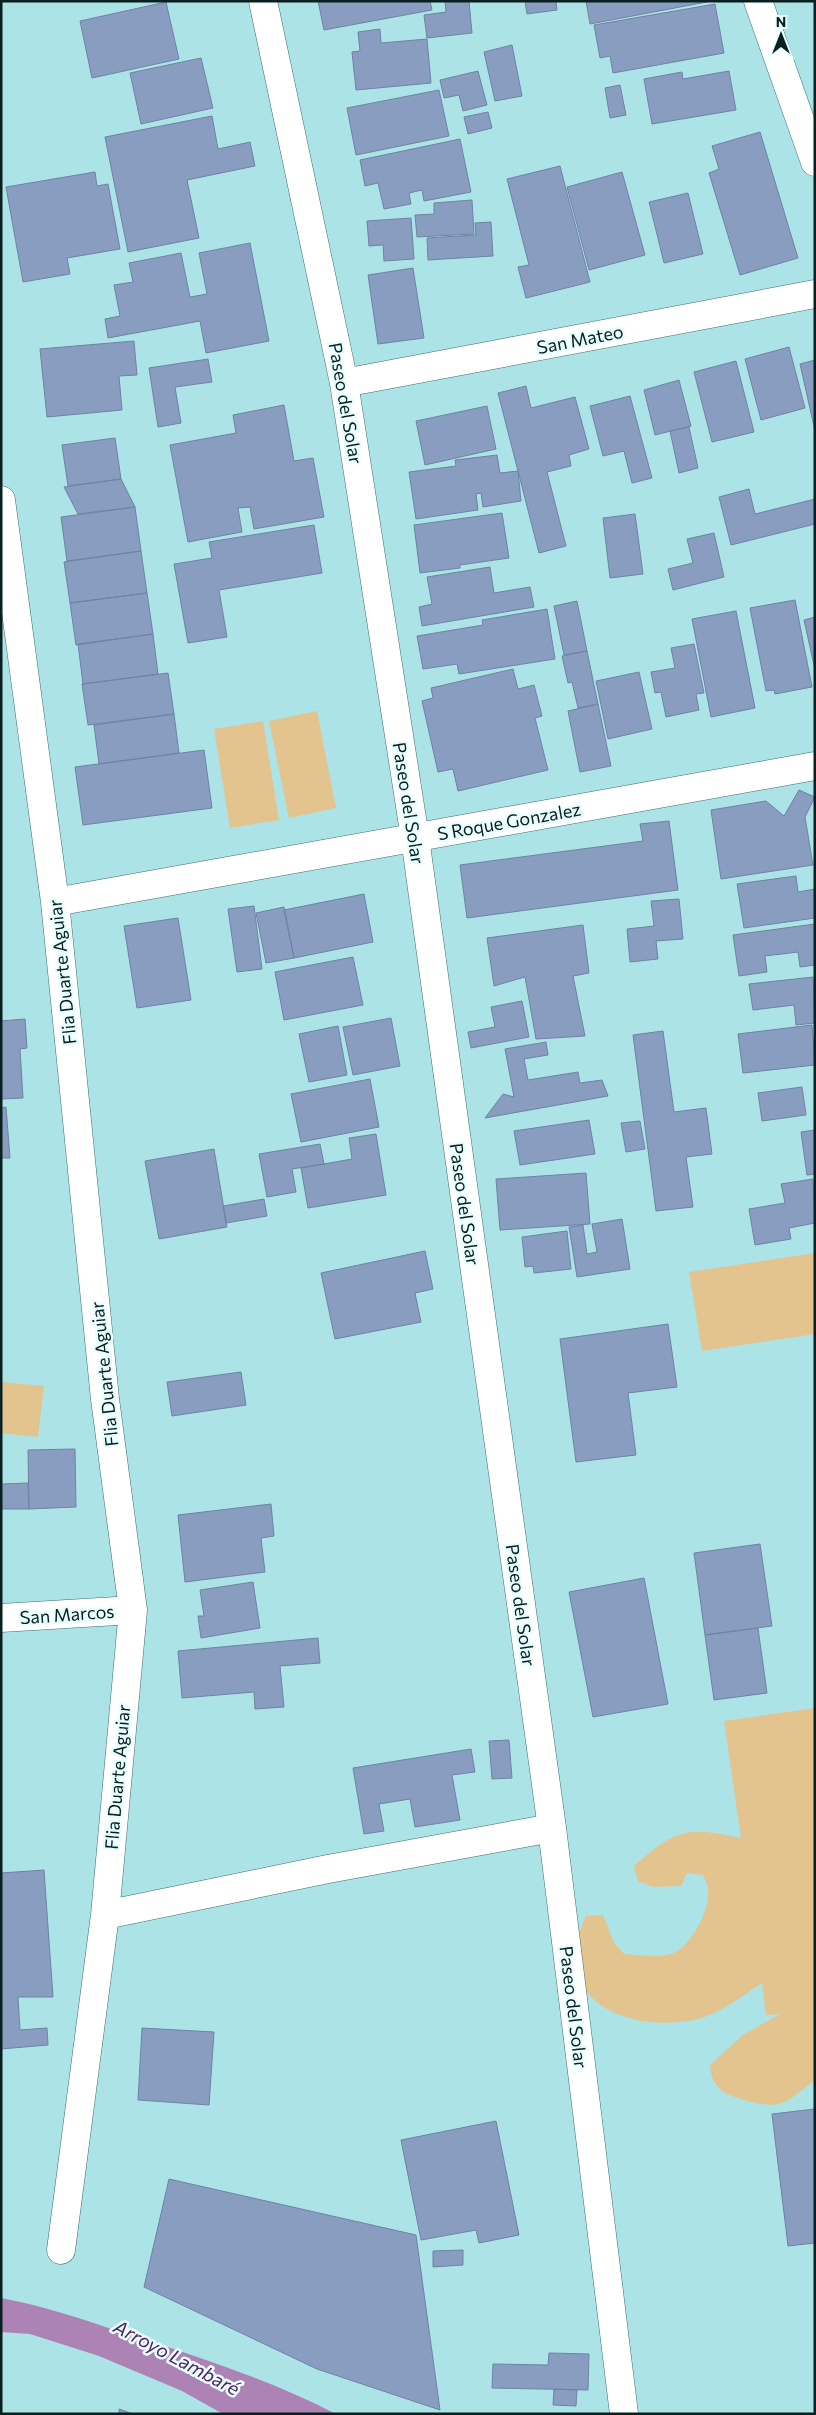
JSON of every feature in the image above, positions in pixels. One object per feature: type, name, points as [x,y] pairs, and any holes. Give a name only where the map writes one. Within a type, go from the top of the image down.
[{"type":"street","name":"Paseo del Solar","points":[[263,1],[344,383],[415,838],[552,1828],[624,2414]]},
{"type":"street","points":[[758,1],[815,162]]},
{"type":"street","name":"San Mateo","points":[[344,383],[815,294]]},
{"type":"street","name":"Flia Duarte Aguiar","points":[[1,500],[7,583],[55,902],[105,1399],[133,1610],[105,1915],[61,2250]]},
{"type":"street","name":"S Roque Gonzalez","points":[[55,902],[815,766]]},
{"type":"street","name":"San Marcos","points":[[1,1618],[133,1610]]},
{"type":"street","points":[[105,1915],[328,1869],[552,1828]]},
{"type":"shaded area","points":[[317,711],[336,808],[289,818],[269,721]]},
{"type":"shaded area","points":[[263,721],[279,820],[230,828],[214,729]]},
{"type":"shaded area","points":[[815,1253],[815,1334],[702,1351],[689,1272]]},
{"type":"shaded area","points":[[1,1382],[44,1386],[38,1437],[1,1433]]},
{"type":"shaded area","points":[[815,1708],[815,2080],[784,2102],[766,2105],[740,2099],[720,2089],[711,2075],[710,2065],[743,2035],[780,2014],[766,2015],[762,1983],[723,2009],[706,2017],[684,2022],[668,2023],[637,2020],[622,2016],[608,2009],[595,2001],[585,1990],[581,1979],[578,1941],[586,1916],[603,1915],[614,1943],[624,1954],[660,1956],[671,1954],[685,1944],[698,1927],[706,1907],[708,1888],[703,1875],[687,1873],[681,1886],[653,1887],[638,1881],[634,1866],[661,1844],[683,1834],[707,1832],[741,1838],[724,1721]]},
{"type":"water","name":"Arroyo Lambaré","points":[[1,2298],[69,2315],[213,2362],[288,2391],[336,2414],[223,2414],[182,2391],[99,2356],[30,2334],[1,2332]]},
{"type":"building","points":[[318,1],[430,1],[432,10],[324,30]]},
{"type":"building","points":[[445,1],[469,1],[472,33],[427,38],[424,15],[446,12]]},
{"type":"building","points":[[525,1],[556,1],[557,10],[527,14]]},
{"type":"building","points":[[586,1],[712,1],[590,24]]},
{"type":"building","points":[[166,2],[179,59],[92,78],[80,21]]},
{"type":"building","points":[[715,4],[724,53],[613,73],[610,56],[600,58],[594,25]]},
{"type":"building","points":[[380,29],[381,43],[427,39],[431,83],[356,90],[352,52],[360,51],[358,32]]},
{"type":"building","points":[[512,45],[522,96],[495,101],[484,52]]},
{"type":"building","points":[[201,58],[213,108],[141,124],[130,73]]},
{"type":"building","points":[[478,71],[487,105],[463,111],[459,95],[444,98],[440,80]]},
{"type":"building","points":[[729,71],[736,110],[652,124],[644,79],[682,72],[683,79]]},
{"type":"building","points":[[620,85],[626,115],[610,118],[605,88]]},
{"type":"building","points":[[439,90],[449,136],[356,155],[347,108]]},
{"type":"building","points":[[488,112],[492,128],[468,134],[464,117]]},
{"type":"building","points":[[212,116],[218,149],[250,142],[255,166],[187,180],[199,238],[128,252],[105,137]]},
{"type":"building","points":[[760,132],[798,258],[740,275],[709,173],[719,169],[712,146]]},
{"type":"building","points":[[460,139],[471,192],[424,201],[422,190],[409,193],[411,204],[384,209],[378,183],[365,186],[360,160]]},
{"type":"building","points":[[560,166],[590,282],[526,298],[518,267],[529,265],[507,179]]},
{"type":"building","points":[[95,172],[97,186],[108,184],[120,249],[67,258],[70,274],[23,282],[6,187]]},
{"type":"building","points":[[622,172],[645,255],[589,270],[567,187]]},
{"type":"building","points":[[688,193],[703,254],[664,263],[649,202]]},
{"type":"building","points":[[472,200],[474,234],[417,237],[415,215],[434,214],[434,203]]},
{"type":"building","points":[[411,218],[414,259],[384,261],[383,245],[369,246],[367,221]]},
{"type":"building","points":[[491,222],[493,256],[428,260],[427,238],[476,235],[475,223]]},
{"type":"building","points":[[250,243],[269,341],[206,353],[200,321],[108,338],[105,319],[120,316],[114,285],[133,282],[129,263],[181,253],[190,297],[207,294],[199,253]]},
{"type":"building","points":[[413,268],[424,338],[378,344],[368,275]]},
{"type":"building","points":[[134,341],[137,375],[119,376],[122,410],[47,417],[40,349]]},
{"type":"building","points":[[789,347],[805,408],[761,420],[745,359]]},
{"type":"building","points":[[208,359],[212,382],[175,387],[181,423],[158,427],[149,368]]},
{"type":"building","points":[[815,360],[815,431],[800,364]]},
{"type":"building","points":[[736,361],[754,432],[712,442],[694,372]]},
{"type":"building","points":[[679,380],[691,426],[655,435],[644,390]]},
{"type":"building","points":[[526,386],[531,408],[575,397],[589,449],[569,455],[571,466],[547,472],[566,546],[539,553],[498,393]]},
{"type":"building","points":[[630,396],[652,478],[632,483],[624,451],[603,456],[590,406]]},
{"type":"building","points":[[284,405],[294,461],[313,458],[324,517],[254,529],[250,507],[238,508],[242,532],[188,542],[170,445],[236,433],[233,415]]},
{"type":"building","points":[[487,406],[496,449],[425,465],[416,421]]},
{"type":"building","points":[[689,427],[698,468],[679,473],[670,431]]},
{"type":"building","points":[[115,438],[121,479],[68,486],[62,445]]},
{"type":"building","points":[[497,455],[500,473],[518,471],[521,501],[483,507],[481,493],[476,494],[478,510],[416,519],[409,472],[456,466],[455,460]]},
{"type":"building","points":[[121,479],[135,507],[78,514],[64,487]]},
{"type":"building","points":[[749,489],[755,514],[815,499],[815,524],[731,545],[719,497]]},
{"type":"building","points":[[135,507],[141,551],[67,561],[61,517]]},
{"type":"building","points":[[502,513],[509,558],[460,565],[460,568],[420,573],[414,525]]},
{"type":"building","points":[[635,514],[643,574],[610,578],[603,518]]},
{"type":"building","points":[[314,525],[322,573],[219,590],[227,637],[188,643],[174,564],[212,558],[209,542]]},
{"type":"building","points":[[714,533],[724,577],[673,590],[668,569],[693,563],[687,539]]},
{"type":"building","points":[[141,551],[147,593],[70,603],[64,562]]},
{"type":"building","points":[[490,567],[494,593],[530,587],[534,607],[422,626],[419,607],[432,604],[427,577]]},
{"type":"building","points":[[147,593],[153,634],[76,645],[70,603]]},
{"type":"building","points":[[795,600],[812,687],[775,694],[774,690],[766,691],[750,608]]},
{"type":"building","points":[[577,601],[587,651],[564,655],[554,606]]},
{"type":"building","points":[[547,609],[555,659],[459,674],[457,664],[423,669],[417,636],[483,625],[482,620]]},
{"type":"building","points":[[736,611],[755,708],[711,717],[692,619]]},
{"type":"building","points":[[815,617],[815,670],[804,620]]},
{"type":"building","points":[[153,634],[158,674],[83,684],[78,644]]},
{"type":"building","points":[[694,644],[704,693],[696,694],[699,710],[666,717],[661,692],[655,693],[651,672],[675,668],[671,648]]},
{"type":"building","points":[[587,651],[598,704],[578,708],[572,682],[568,683],[562,656]]},
{"type":"building","points":[[513,669],[518,689],[534,685],[542,716],[535,718],[548,770],[458,791],[453,769],[438,772],[422,701],[433,698],[431,688]]},
{"type":"building","points":[[639,672],[652,729],[608,739],[596,681]]},
{"type":"building","points":[[168,673],[174,714],[88,725],[82,684]]},
{"type":"building","points":[[598,704],[611,766],[580,772],[568,711]]},
{"type":"building","points":[[174,714],[179,753],[99,764],[94,725]]},
{"type":"building","points":[[204,750],[212,808],[83,825],[75,767]]},
{"type":"building","points":[[799,790],[815,797],[805,817],[813,865],[721,879],[711,810],[766,801],[784,816]]},
{"type":"building","points":[[669,821],[678,890],[467,918],[460,865],[643,841],[640,824]]},
{"type":"building","points":[[796,876],[798,892],[815,889],[815,918],[744,928],[737,884]]},
{"type":"building","points":[[364,894],[373,942],[294,958],[284,910]]},
{"type":"building","points":[[679,899],[683,939],[656,941],[658,959],[630,962],[627,929],[654,926],[651,901]]},
{"type":"building","points":[[254,906],[262,969],[237,972],[228,909]]},
{"type":"building","points":[[284,907],[294,958],[266,963],[256,913]]},
{"type":"building","points":[[178,918],[191,1000],[137,1008],[124,926]]},
{"type":"building","points":[[815,924],[815,965],[800,967],[798,952],[765,956],[767,972],[739,976],[733,935]]},
{"type":"building","points":[[583,925],[589,973],[573,976],[585,1036],[536,1039],[525,977],[494,986],[487,938]]},
{"type":"building","points":[[353,957],[363,1005],[284,1020],[275,972]]},
{"type":"building","points":[[813,977],[815,1023],[796,1025],[794,1005],[753,1010],[749,984]]},
{"type":"building","points":[[522,1001],[529,1037],[471,1048],[468,1032],[495,1027],[491,1007]]},
{"type":"building","points":[[391,1018],[400,1066],[353,1075],[343,1027]]},
{"type":"building","points":[[25,1019],[27,1048],[20,1049],[23,1098],[1,1099],[1,1021]]},
{"type":"building","points":[[812,1025],[815,1065],[743,1073],[738,1034]]},
{"type":"building","points":[[338,1026],[347,1075],[309,1082],[299,1034]]},
{"type":"building","points":[[663,1031],[674,1112],[706,1108],[712,1154],[686,1157],[693,1207],[656,1211],[633,1035]]},
{"type":"building","points":[[546,1042],[548,1055],[524,1059],[528,1080],[578,1072],[580,1083],[602,1080],[608,1096],[485,1118],[503,1094],[514,1097],[505,1049]]},
{"type":"building","points":[[370,1079],[379,1127],[301,1142],[291,1094]]},
{"type":"building","points":[[802,1087],[806,1115],[762,1121],[758,1093]]},
{"type":"building","points":[[6,1107],[10,1158],[1,1158],[1,1108]]},
{"type":"building","points":[[589,1120],[595,1154],[520,1165],[514,1131]]},
{"type":"building","points":[[640,1121],[645,1149],[626,1152],[621,1123]]},
{"type":"building","points":[[815,1130],[815,1174],[807,1175],[801,1132]]},
{"type":"building","points":[[376,1134],[386,1195],[308,1208],[301,1168],[352,1159],[349,1138]]},
{"type":"building","points":[[320,1144],[324,1164],[292,1169],[296,1192],[267,1197],[259,1154]]},
{"type":"building","points":[[214,1149],[227,1227],[159,1239],[145,1161]]},
{"type":"building","points":[[586,1173],[590,1224],[500,1230],[496,1179]]},
{"type":"building","points":[[813,1179],[815,1223],[789,1228],[791,1239],[755,1245],[749,1209],[785,1203],[781,1184]]},
{"type":"building","points":[[264,1199],[267,1216],[226,1223],[223,1206]]},
{"type":"building","points":[[622,1219],[630,1269],[577,1277],[569,1227],[583,1225],[587,1254],[597,1252],[592,1224]]},
{"type":"building","points":[[567,1231],[571,1269],[534,1273],[533,1266],[525,1267],[522,1237]]},
{"type":"building","points":[[425,1251],[433,1289],[415,1293],[421,1322],[335,1339],[321,1273]]},
{"type":"building","points":[[668,1324],[677,1387],[628,1393],[636,1455],[576,1462],[560,1339]]},
{"type":"building","points":[[241,1372],[246,1405],[172,1416],[167,1382]]},
{"type":"building","points":[[75,1449],[76,1507],[29,1509],[28,1450]]},
{"type":"building","points":[[28,1483],[29,1509],[1,1509],[1,1484]]},
{"type":"building","points":[[271,1504],[274,1536],[261,1538],[265,1572],[185,1582],[178,1515]]},
{"type":"building","points":[[760,1544],[772,1626],[705,1635],[694,1553]]},
{"type":"building","points":[[644,1578],[668,1704],[593,1717],[569,1592]]},
{"type":"building","points":[[253,1582],[260,1628],[201,1638],[198,1616],[204,1616],[200,1590]]},
{"type":"building","points":[[758,1628],[767,1693],[714,1700],[705,1635]]},
{"type":"building","points":[[318,1638],[320,1663],[280,1666],[284,1707],[255,1709],[254,1692],[182,1698],[178,1651]]},
{"type":"building","points":[[509,1740],[512,1778],[492,1779],[489,1741]]},
{"type":"building","points":[[471,1749],[475,1772],[452,1775],[460,1820],[415,1827],[410,1799],[379,1804],[384,1831],[364,1834],[353,1768]]},
{"type":"building","points":[[44,1870],[53,1997],[18,1997],[20,2030],[47,2028],[48,2045],[1,2049],[1,1873]]},
{"type":"building","points":[[142,2028],[214,2032],[209,2105],[138,2100]]},
{"type":"building","points":[[815,2109],[815,2243],[788,2246],[772,2114]]},
{"type":"building","points":[[496,2121],[519,2235],[479,2243],[476,2230],[421,2240],[401,2140]]},
{"type":"building","points":[[169,2179],[416,2235],[440,2410],[317,2369],[144,2287]]},
{"type":"building","points":[[463,2250],[463,2265],[433,2267],[433,2251]]},
{"type":"building","points":[[549,2353],[589,2354],[588,2390],[492,2388],[493,2364],[548,2365]]},
{"type":"building","points":[[554,2389],[577,2390],[576,2406],[553,2405]]},
{"type":"building","points":[[119,2409],[133,2414],[119,2414]]}]
